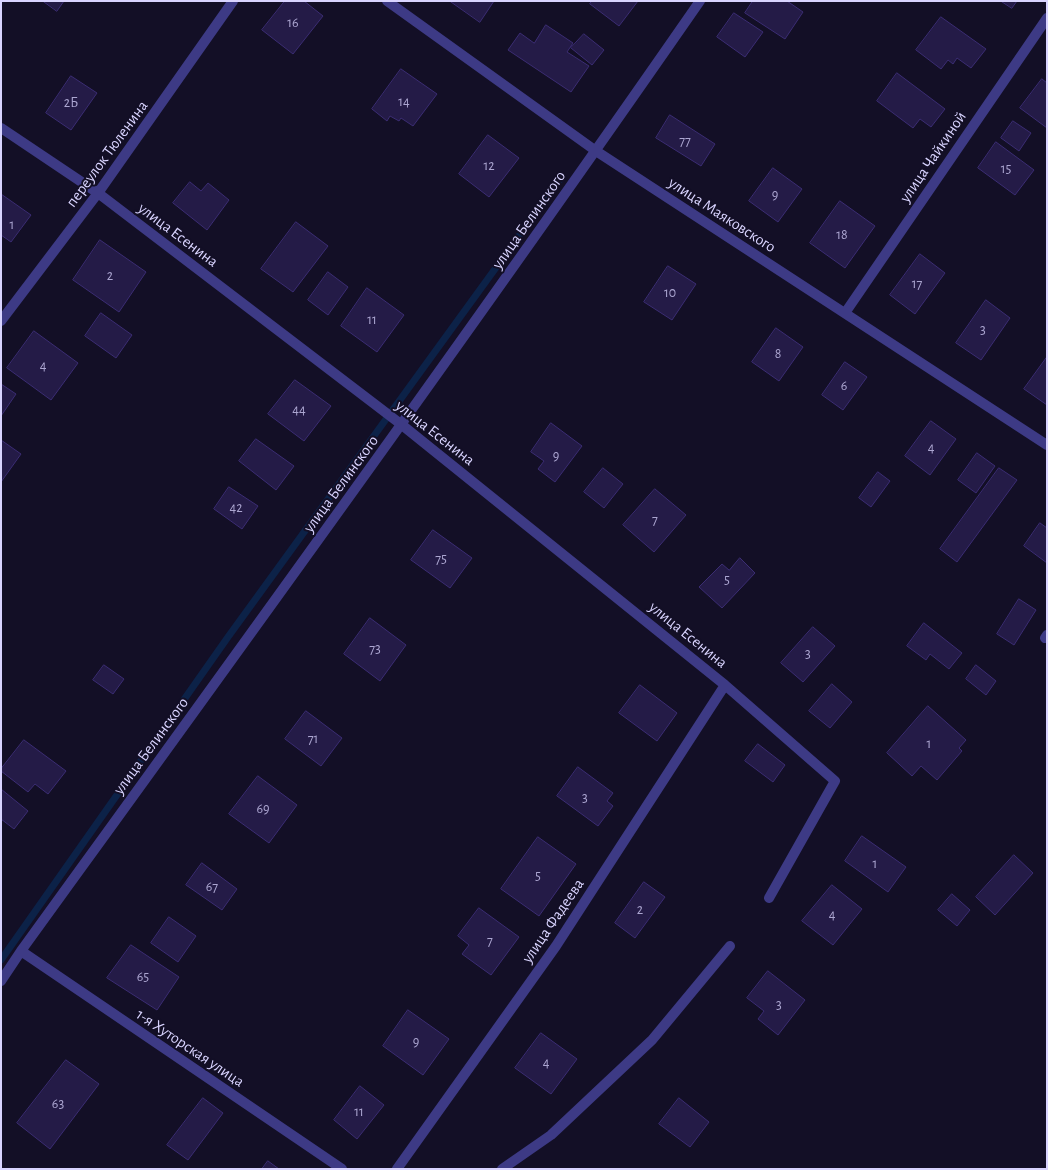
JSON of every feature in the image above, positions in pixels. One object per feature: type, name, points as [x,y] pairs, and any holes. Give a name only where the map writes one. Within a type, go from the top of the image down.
[{"type":"street","name":"переулок Тюленина","points":[[1,321],[98,193],[233,1]]},
{"type":"street","name":"улица Маяковского","points":[[387,1],[596,151],[1047,445]]},
{"type":"street","name":"улица Белинского","points":[[1,981],[21,951],[402,425],[700,1]]},
{"type":"street","name":"улица Чайкиной","points":[[845,313],[1047,18]]},
{"type":"street","name":"улица Есенина","points":[[1,128],[98,193],[402,425],[725,684],[836,781],[769,898]]},
{"type":"street","name":"улица Фадеева","points":[[397,1169],[556,946],[725,684]]},
{"type":"street","points":[[502,1169],[551,1134],[652,1040],[730,946]]},
{"type":"street","name":"1-я Хуторская улица","points":[[21,951],[342,1169]]},
{"type":"building","points":[[43,1],[64,1],[57,11]]},
{"type":"building","points":[[285,1],[304,1],[323,16],[293,54],[262,30]]},
{"type":"building","points":[[450,1],[494,1],[480,22]]},
{"type":"building","points":[[592,1],[638,1],[619,26],[590,4]]},
{"type":"building","points":[[753,1],[787,1],[803,12],[785,39],[745,13]]},
{"type":"building","points":[[1001,1],[1017,1],[1012,8]]},
{"type":"building","points":[[734,13],[763,32],[745,57],[717,37]]},
{"type":"building","points":[[941,17],[986,49],[971,68],[957,58],[953,64],[948,60],[941,69],[916,50]]},
{"type":"building","points":[[546,25],[573,43],[567,52],[589,66],[571,92],[508,50],[520,33],[534,43]]},
{"type":"building","points":[[584,34],[604,50],[592,65],[571,48]]},
{"type":"building","points":[[401,69],[437,94],[413,126],[401,118],[399,121],[390,116],[387,121],[372,109]]},
{"type":"building","points":[[897,73],[945,109],[931,127],[920,119],[913,128],[877,101]]},
{"type":"building","points":[[71,76],[97,93],[71,130],[46,113]]},
{"type":"building","points":[[1042,79],[1047,83],[1047,128],[1020,108]]},
{"type":"building","points":[[670,115],[715,144],[701,166],[656,138]]},
{"type":"building","points":[[1013,121],[1031,133],[1019,151],[1001,138]]},
{"type":"building","points":[[488,135],[519,158],[489,197],[459,174]]},
{"type":"building","points":[[996,142],[1034,170],[1015,195],[978,168]]},
{"type":"building","points":[[773,168],[802,189],[778,222],[749,201]]},
{"type":"building","points":[[190,182],[201,191],[208,183],[229,200],[207,230],[173,203]]},
{"type":"building","points":[[1,194],[31,215],[11,242],[1,235]]},
{"type":"building","points":[[840,201],[875,226],[845,268],[810,243]]},
{"type":"building","points":[[296,222],[328,246],[293,292],[261,269]]},
{"type":"building","points":[[100,240],[146,272],[119,312],[73,280]]},
{"type":"building","points":[[920,254],[945,273],[915,314],[890,295]]},
{"type":"building","points":[[668,266],[696,284],[672,320],[644,302]]},
{"type":"building","points":[[328,272],[348,287],[328,315],[308,300]]},
{"type":"building","points":[[367,288],[404,315],[377,352],[341,326]]},
{"type":"building","points":[[986,300],[1010,318],[981,360],[956,343]]},
{"type":"building","points":[[101,313],[132,335],[116,358],[85,336]]},
{"type":"building","points":[[776,328],[803,347],[779,381],[752,362]]},
{"type":"building","points":[[34,331],[78,363],[51,400],[7,368]]},
{"type":"building","points":[[1047,357],[1047,405],[1024,389]]},
{"type":"building","points":[[845,362],[867,377],[843,410],[822,395]]},
{"type":"building","points":[[295,380],[331,406],[304,441],[268,414]]},
{"type":"building","points":[[1,384],[16,394],[1,416]]},
{"type":"building","points":[[931,421],[956,439],[930,475],[905,456]]},
{"type":"building","points":[[551,423],[582,446],[555,482],[538,469],[544,461],[531,452]]},
{"type":"building","points":[[256,439],[294,466],[276,490],[239,461]]},
{"type":"building","points":[[1,440],[21,454],[1,482]]},
{"type":"building","points":[[977,453],[995,466],[976,493],[958,480]]},
{"type":"building","points":[[603,468],[623,484],[604,508],[584,492]]},
{"type":"building","points":[[999,468],[1017,480],[957,562],[940,549]]},
{"type":"building","points":[[878,472],[890,481],[871,507],[859,498]]},
{"type":"building","points":[[229,487],[258,506],[242,529],[214,509]]},
{"type":"building","points":[[655,489],[686,515],[654,552],[623,525]]},
{"type":"building","points":[[1040,523],[1047,528],[1047,563],[1024,546]]},
{"type":"building","points":[[433,530],[472,558],[450,588],[411,560]]},
{"type":"building","points":[[740,558],[755,573],[722,608],[699,587],[722,564],[729,570]]},
{"type":"building","points":[[1019,599],[1036,610],[1014,645],[997,634]]},
{"type":"building","points":[[370,618],[406,645],[380,681],[344,654]]},
{"type":"building","points":[[924,623],[962,653],[949,669],[930,654],[926,660],[907,646]]},
{"type":"building","points":[[813,627],[835,646],[803,682],[781,663]]},
{"type":"building","points":[[104,665],[124,679],[113,694],[93,680]]},
{"type":"building","points":[[976,665],[996,681],[986,695],[966,679]]},
{"type":"building","points":[[832,684],[852,702],[830,728],[809,711]]},
{"type":"building","points":[[640,685],[677,713],[657,741],[619,713]]},
{"type":"building","points":[[928,706],[966,740],[959,748],[962,751],[937,780],[921,766],[912,776],[887,753]]},
{"type":"building","points":[[306,711],[342,738],[321,766],[285,739]]},
{"type":"building","points":[[24,740],[66,771],[48,794],[35,784],[28,792],[1,771]]},
{"type":"building","points":[[758,744],[785,765],[773,782],[745,761]]},
{"type":"building","points":[[578,767],[613,793],[607,801],[613,806],[598,826],[557,796]]},
{"type":"building","points":[[258,776],[297,805],[269,843],[229,814]]},
{"type":"building","points":[[1,789],[28,811],[14,829],[1,819]]},
{"type":"building","points":[[862,836],[906,867],[888,892],[845,861]]},
{"type":"building","points":[[538,837],[576,864],[539,916],[501,889]]},
{"type":"building","points":[[1014,855],[1033,873],[995,915],[976,897]]},
{"type":"building","points":[[202,863],[237,889],[222,910],[186,885]]},
{"type":"building","points":[[644,882],[665,897],[635,938],[615,923]]},
{"type":"building","points":[[832,885],[862,909],[833,945],[802,921]]},
{"type":"building","points":[[952,894],[970,910],[957,926],[938,910]]},
{"type":"building","points":[[479,908],[519,937],[491,975],[462,954],[469,945],[458,936]]},
{"type":"building","points":[[169,917],[196,936],[178,962],[151,943]]},
{"type":"building","points":[[131,945],[179,977],[157,1010],[107,978]]},
{"type":"building","points":[[768,971],[805,1000],[778,1035],[758,1019],[764,1011],[747,998]]},
{"type":"building","points":[[408,1010],[449,1039],[423,1075],[383,1046]]},
{"type":"building","points":[[541,1033],[577,1059],[551,1094],[515,1068]]},
{"type":"building","points":[[66,1060],[99,1084],[50,1149],[17,1123]]},
{"type":"building","points":[[360,1086],[384,1105],[357,1139],[334,1120]]},
{"type":"building","points":[[203,1098],[223,1113],[188,1160],[167,1145]]},
{"type":"building","points":[[679,1098],[709,1122],[690,1147],[659,1124]]},
{"type":"building","points":[[268,1161],[279,1169],[262,1169]]},
{"type":"waterway","points":[[1,960],[228,637],[561,178]]}]
